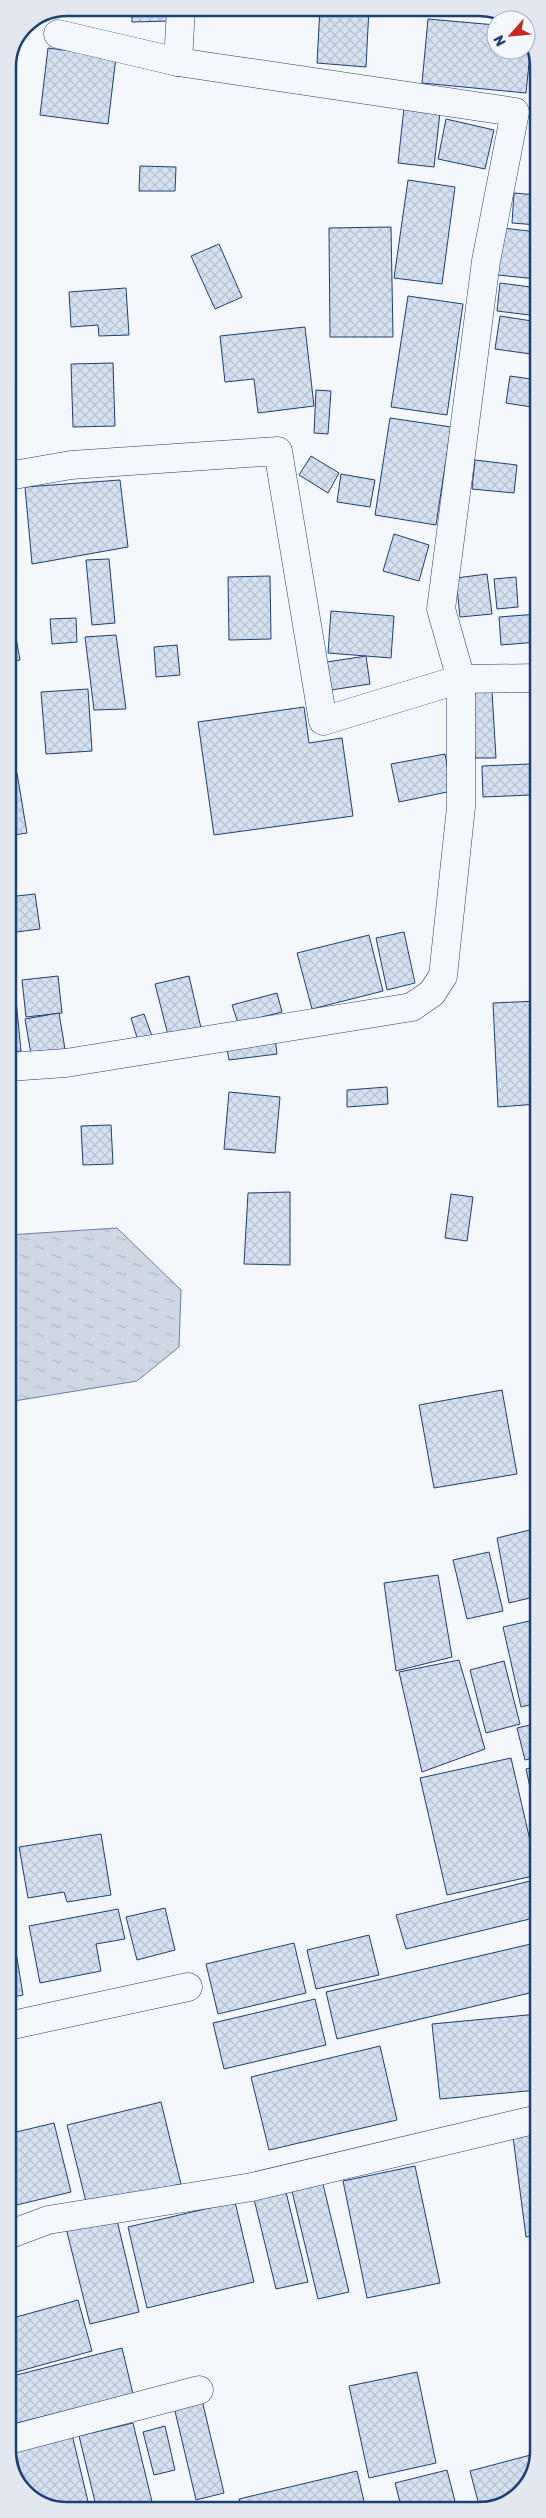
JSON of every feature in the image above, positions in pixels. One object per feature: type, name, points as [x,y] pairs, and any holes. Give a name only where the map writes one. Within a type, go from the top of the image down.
[{"type":"street","points":[[178,62],[181,16]]},
{"type":"street","points":[[16,1066],[66,1062],[412,1007],[432,993],[443,976],[461,807],[461,679],[441,610],[486,261],[515,112],[178,62],[58,34]]},
{"type":"street","points":[[16,475],[71,465],[278,451],[323,721],[461,679],[530,678]]},
{"type":"street","points":[[16,2024],[188,1987]]},
{"type":"street","points":[[16,2231],[48,2220],[252,2187],[530,2121]]},
{"type":"street","points":[[16,2438],[199,2390]]},
{"type":"water","points":[[117,1228],[181,1290],[179,1347],[137,1381],[16,1401],[16,1234]]},
{"type":"building","points":[[132,16],[168,16],[168,21],[132,22]]},
{"type":"building","points":[[320,16],[369,16],[366,67],[317,63]]},
{"type":"building","points":[[428,19],[486,24],[486,60],[529,60],[526,93],[422,83]]},
{"type":"building","points":[[48,48],[116,57],[108,124],[40,115]]},
{"type":"building","points":[[404,108],[440,112],[434,167],[398,163]]},
{"type":"building","points":[[446,119],[494,130],[485,169],[438,159]]},
{"type":"building","points":[[140,166],[176,167],[175,191],[139,191]]},
{"type":"building","points":[[408,180],[455,187],[442,284],[394,278]]},
{"type":"building","points":[[514,193],[530,194],[530,224],[512,223]]},
{"type":"building","points":[[391,227],[393,337],[330,337],[329,228]]},
{"type":"building","points":[[503,228],[530,231],[530,278],[498,275]]},
{"type":"building","points":[[219,244],[242,297],[215,309],[191,256]]},
{"type":"building","points":[[500,283],[530,287],[530,315],[497,311]]},
{"type":"building","points":[[126,288],[129,335],[99,336],[98,325],[71,327],[69,292]]},
{"type":"building","points":[[408,296],[463,304],[447,415],[391,407]]},
{"type":"building","points":[[500,316],[530,321],[530,354],[495,349]]},
{"type":"building","points":[[305,327],[314,406],[258,413],[254,379],[225,382],[220,336]]},
{"type":"building","points":[[113,363],[115,426],[73,427],[71,364]]},
{"type":"building","points":[[510,376],[530,379],[530,407],[506,403]]},
{"type":"building","points":[[316,390],[331,391],[328,434],[314,433]]},
{"type":"building","points":[[390,418],[451,427],[436,525],[375,515]]},
{"type":"building","points":[[311,456],[339,473],[328,493],[299,475]]},
{"type":"building","points":[[475,460],[517,465],[514,493],[472,489]]},
{"type":"building","points":[[341,474],[375,480],[370,507],[337,502]]},
{"type":"building","points":[[120,480],[128,547],[32,564],[25,487]]},
{"type":"building","points":[[394,534],[429,545],[419,581],[383,571]]},
{"type":"building","points":[[109,559],[115,623],[92,625],[86,560]]},
{"type":"building","points":[[487,574],[492,614],[460,617],[456,578]]},
{"type":"building","points":[[270,576],[271,639],[229,640],[228,577]]},
{"type":"building","points":[[516,577],[518,607],[497,609],[494,579]]},
{"type":"building","points":[[331,611],[394,616],[391,658],[328,653]]},
{"type":"building","points":[[530,615],[530,643],[501,645],[499,617]]},
{"type":"building","points":[[76,618],[77,642],[52,644],[50,619]]},
{"type":"building","points":[[116,635],[126,709],[94,710],[85,637]]},
{"type":"building","points":[[16,638],[20,660],[16,661]]},
{"type":"building","points":[[177,645],[180,675],[156,677],[154,647]]},
{"type":"building","points":[[366,656],[370,684],[331,690],[327,662]]},
{"type":"building","points":[[88,689],[92,751],[46,754],[41,692]]},
{"type":"building","points":[[471,692],[492,692],[496,758],[475,758]]},
{"type":"building","points":[[304,707],[309,743],[342,738],[353,816],[214,835],[198,722]]},
{"type":"building","points":[[445,754],[452,791],[399,802],[391,764]]},
{"type":"building","points":[[530,764],[530,795],[483,797],[482,766]]},
{"type":"building","points":[[16,773],[27,833],[16,835]]},
{"type":"building","points":[[35,894],[40,929],[16,932],[16,896]]},
{"type":"building","points":[[404,932],[415,983],[387,990],[376,938]]},
{"type":"building","points":[[369,935],[383,991],[312,1009],[297,953]]},
{"type":"building","points":[[58,976],[62,1013],[26,1017],[22,980]]},
{"type":"building","points":[[189,976],[201,1028],[168,1035],[155,984]]},
{"type":"building","points":[[277,993],[282,1012],[238,1023],[232,1005]]},
{"type":"building","points":[[16,1000],[21,1051],[16,1051]]},
{"type":"building","points":[[530,1001],[530,1105],[498,1107],[493,1003]]},
{"type":"building","points":[[59,1013],[66,1055],[32,1060],[25,1019]]},
{"type":"building","points":[[144,1014],[153,1039],[139,1044],[131,1018]]},
{"type":"building","points":[[275,1037],[277,1054],[229,1060],[226,1043]]},
{"type":"building","points":[[387,1087],[388,1104],[347,1107],[347,1090]]},
{"type":"building","points":[[229,1092],[280,1097],[275,1153],[224,1149]]},
{"type":"building","points":[[111,1125],[113,1164],[83,1165],[81,1126]]},
{"type":"building","points":[[290,1192],[290,1265],[244,1264],[248,1193]]},
{"type":"building","points":[[451,1194],[473,1197],[467,1241],[445,1238]]},
{"type":"building","points":[[502,1390],[517,1474],[434,1488],[419,1405]]},
{"type":"building","points":[[530,1530],[530,1598],[509,1603],[497,1538]]},
{"type":"building","points":[[489,1552],[503,1611],[467,1619],[453,1560]]},
{"type":"building","points":[[438,1575],[452,1657],[396,1671],[384,1583]]},
{"type":"building","points":[[530,1621],[530,1705],[521,1707],[503,1627]]},
{"type":"building","points":[[459,1660],[485,1749],[422,1772],[399,1672]]},
{"type":"building","points":[[504,1661],[520,1724],[486,1733],[470,1670]]},
{"type":"building","points":[[530,1725],[530,1759],[525,1760],[517,1728]]},
{"type":"building","points":[[511,1758],[530,1840],[530,1877],[447,1895],[420,1778]]},
{"type":"building","points":[[530,1768],[530,1787],[526,1769]]},
{"type":"building","points":[[101,1834],[111,1895],[67,1902],[64,1892],[28,1898],[19,1847]]},
{"type":"building","points":[[530,1881],[530,1919],[406,1949],[396,1915]]},
{"type":"building","points":[[165,1908],[175,1950],[137,1960],[126,1917]]},
{"type":"building","points":[[118,1909],[125,1939],[96,1944],[101,1971],[40,1983],[29,1926]]},
{"type":"building","points":[[369,1935],[379,1975],[316,1989],[307,1950]]},
{"type":"building","points":[[294,1943],[306,1993],[218,2014],[206,1964]]},
{"type":"building","points":[[530,1944],[530,1993],[337,2039],[326,1992]]},
{"type":"building","points":[[16,1952],[23,1995],[16,1996]]},
{"type":"building","points":[[315,1999],[326,2045],[224,2069],[213,2023]]},
{"type":"building","points":[[530,2015],[530,2091],[440,2099],[432,2024]]},
{"type":"building","points":[[380,2046],[397,2120],[269,2150],[251,2077]]},
{"type":"building","points":[[161,2102],[181,2184],[87,2206],[67,2125]]},
{"type":"building","points":[[54,2123],[71,2192],[16,2205],[16,2132]]},
{"type":"building","points":[[530,2135],[530,2236],[526,2237],[513,2137]]},
{"type":"building","points":[[415,2166],[440,2283],[367,2298],[343,2181]]},
{"type":"building","points":[[322,2180],[349,2292],[318,2299],[291,2187]]},
{"type":"building","points":[[285,2188],[308,2282],[276,2289],[253,2195]]},
{"type":"building","points":[[235,2202],[254,2282],[147,2308],[128,2227]]},
{"type":"building","points":[[115,2212],[139,2312],[90,2324],[65,2224]]},
{"type":"building","points":[[78,2300],[92,2351],[16,2372],[16,2317]]},
{"type":"building","points":[[122,2348],[133,2394],[16,2423],[16,2375]]},
{"type":"building","points":[[417,2372],[436,2463],[369,2478],[349,2386]]},
{"type":"building","points":[[202,2400],[224,2493],[196,2500],[174,2407]]},
{"type":"building","points":[[133,2423],[152,2502],[95,2502],[79,2436]]},
{"type":"building","points":[[165,2426],[175,2470],[154,2475],[143,2432]]},
{"type":"building","points":[[71,2430],[88,2502],[58,2501],[42,2495],[34,2489],[27,2482],[20,2469],[16,2444]]},
{"type":"building","points":[[529,2455],[527,2467],[519,2482],[504,2495],[488,2501],[478,2502],[470,2471]]},
{"type":"building","points":[[447,2470],[455,2502],[400,2502],[395,2483]]},
{"type":"building","points":[[357,2471],[364,2502],[240,2502],[239,2499]]}]
